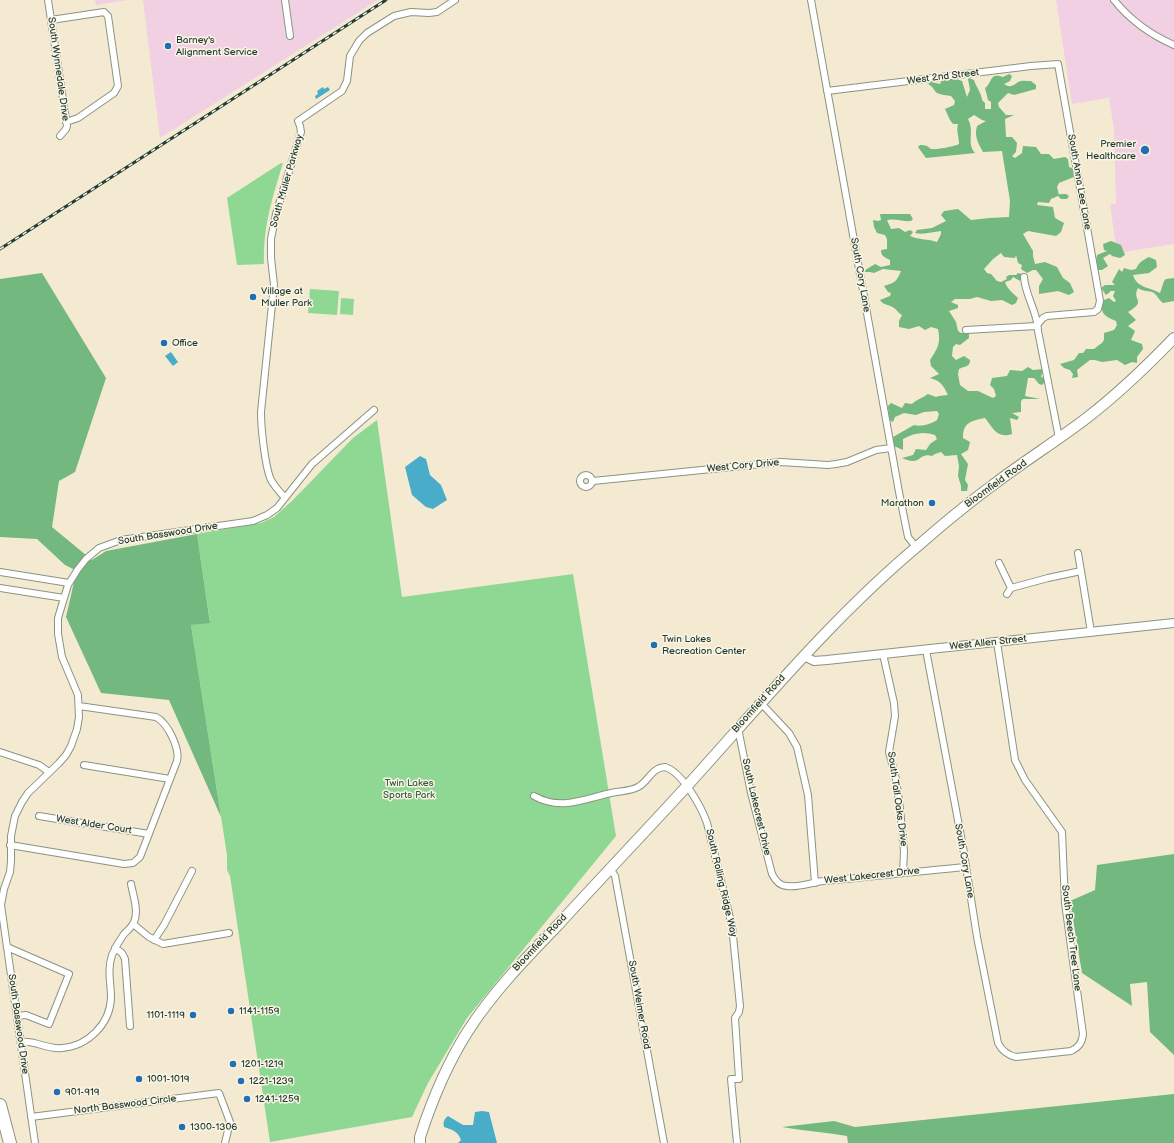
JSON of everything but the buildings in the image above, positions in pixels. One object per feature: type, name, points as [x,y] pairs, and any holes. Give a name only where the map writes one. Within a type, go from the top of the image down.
[{"type":"highway","points":[[0,1105],[10,1143]]},
{"type":"main road","name":"Bloomfield Road","points":[[418,1141],[438,1087],[458,1049],[473,1024],[505,982],[686,786],[760,702],[874,583],[994,484],[1090,416],[1143,371],[1174,338]]},
{"type":"street","name":"South Wynnedale Drive","points":[[48,0],[66,122],[66,129],[60,136]]},
{"type":"street","points":[[285,0],[290,36]]},
{"type":"street","name":"South Muller Parkway","points":[[285,498],[275,487],[269,475],[262,430],[261,412],[274,285],[271,258],[271,238],[276,214],[301,132],[298,121],[342,91],[347,81],[350,56],[359,41],[367,33],[394,16],[411,12],[437,12],[455,0]]},
{"type":"street","name":"South Cory Lane","points":[[811,0],[908,537],[916,547]]},
{"type":"street","points":[[1114,0],[1143,28],[1158,38],[1174,45]]},
{"type":"street","points":[[51,20],[104,12],[108,16],[118,86],[114,93],[78,118],[66,122]]},
{"type":"street","name":"West 2nd Street","points":[[827,91],[1058,64]]},
{"type":"street","name":"South Anna Lee Lane","points":[[1038,324],[1043,318],[1048,316],[1094,312],[1098,308],[1100,301],[1058,64]]},
{"type":"street","points":[[1024,277],[1028,298],[1038,324],[1038,331],[1059,438]]},
{"type":"street","points":[[966,330],[1036,326],[1038,324]]},
{"type":"street","name":"South Basswood Drive","points":[[35,1143],[1,905],[4,888],[10,872],[10,845],[13,823],[20,805],[28,793],[59,763],[71,746],[77,729],[79,706],[78,695],[62,657],[58,634],[58,618],[69,583],[86,559],[99,548],[121,540],[253,521],[272,512],[312,464],[374,410]]},
{"type":"street","name":"West Cory Drive","points":[[593,481],[781,462],[828,465],[847,462],[876,450],[891,448]]},
{"type":"street","points":[[1078,553],[1091,632]]},
{"type":"street","points":[[999,563],[1011,588]]},
{"type":"street","points":[[1007,594],[1011,588],[1081,571]]},
{"type":"street","points":[[0,572],[69,583]]},
{"type":"street","points":[[0,588],[64,598]]},
{"type":"street","name":"West Allen Street","points":[[804,656],[814,661],[1174,623]]},
{"type":"street","name":"South Beech Tree Lane","points":[[997,642],[1015,760],[1025,780],[1062,832],[1065,904],[1083,1034],[1082,1043],[1078,1048],[1071,1051],[1022,1057]]},
{"type":"street","name":"South Cory Lane","points":[[926,650],[966,867],[977,937],[990,996],[997,1038],[1004,1051],[1011,1056],[1022,1057]]},
{"type":"street","name":"South Tall Oaks Drive","points":[[883,654],[894,703],[895,716],[889,752],[896,779],[900,809],[904,851],[903,873]]},
{"type":"street","points":[[760,702],[789,733],[797,747],[808,795],[815,882]]},
{"type":"street","points":[[10,845],[129,864],[136,861],[140,857],[178,758],[177,748],[164,723],[159,719],[79,706]]},
{"type":"street","name":"South Lakecrest Drive","points":[[738,728],[751,793],[772,874],[779,884]]},
{"type":"street","points":[[0,752],[39,765],[50,772]]},
{"type":"street","points":[[84,765],[170,779]]},
{"type":"street","points":[[534,796],[550,803],[575,803],[611,793],[637,788],[646,781],[654,770],[663,767],[673,770],[686,786]]},
{"type":"street","name":"South Rolling Ridge Way","points":[[686,786],[703,812],[707,823],[732,930],[740,1006],[739,1012],[735,1018],[739,1079],[731,1079],[737,1143]]},
{"type":"street","name":"West Alder Court","points":[[39,816],[149,834]]},
{"type":"street","name":"West Lakecrest Drive","points":[[779,884],[788,886],[966,867]]},
{"type":"street","name":"South Weimer Road","points":[[610,868],[616,876],[664,1143]]},
{"type":"street","points":[[154,940],[164,925],[192,871]]},
{"type":"street","points":[[21,1042],[28,1041],[48,1047],[62,1048],[79,1044],[95,1032],[103,1023],[109,1007],[111,996],[109,966],[115,948],[133,924],[136,912],[131,884]]},
{"type":"street","points":[[133,924],[154,940],[163,944],[229,933]]},
{"type":"street","points":[[7,947],[69,974],[48,1024],[26,1015],[17,1016]]},
{"type":"street","points":[[115,948],[122,953],[124,959],[130,1026]]},
{"type":"street","name":"North Basswood Circle","points":[[31,1117],[219,1093],[230,1122],[226,1143]]},
{"type":"shaded area","points":[[95,0],[128,0],[96,5]]},
{"type":"shaded area","points":[[143,0],[378,0],[160,138]]},
{"type":"shaded area","points":[[1056,0],[1174,0],[1174,244],[1117,253],[1110,205],[1116,203],[1114,130],[1109,98],[1113,97],[1072,104]]},
{"type":"green space","points":[[1009,74],[1012,76],[1010,81],[1004,84],[1008,86],[1015,85],[1020,81],[1031,81],[1036,85],[1036,89],[1014,95],[1008,93],[998,103],[999,107],[1006,115],[1014,115],[1005,119],[1006,137],[1012,137],[1017,143],[1016,152],[1012,156],[1015,158],[1022,153],[1023,146],[1036,147],[1041,154],[1049,154],[1054,159],[1065,157],[1068,159],[1069,167],[1078,170],[1074,177],[1059,183],[1057,187],[1059,195],[1066,194],[1069,196],[1067,199],[1061,199],[1058,196],[1051,199],[1049,203],[1038,202],[1037,205],[1053,207],[1055,218],[1064,223],[1061,232],[1056,236],[1028,231],[1023,234],[1033,251],[1035,264],[1045,262],[1057,267],[1063,278],[1070,283],[1074,292],[1069,295],[1058,291],[1039,294],[1039,286],[1043,279],[1036,270],[1027,273],[1021,269],[1022,265],[1018,263],[1016,255],[1015,258],[1004,257],[1001,253],[984,269],[997,281],[1001,282],[1007,279],[1006,277],[1009,275],[1016,275],[1018,273],[1022,274],[1023,277],[1020,281],[1013,277],[1011,280],[1005,282],[1009,289],[1018,298],[1016,303],[1012,305],[1002,300],[991,301],[977,297],[970,299],[955,299],[951,302],[958,305],[958,308],[949,311],[956,322],[958,331],[961,333],[969,333],[969,338],[960,345],[956,344],[953,347],[952,356],[956,360],[964,356],[970,360],[968,365],[959,369],[958,374],[960,385],[968,391],[978,391],[993,398],[996,396],[994,389],[990,385],[992,378],[1007,376],[1010,370],[1022,371],[1028,367],[1033,370],[1043,369],[1041,377],[1045,378],[1046,381],[1042,385],[1039,384],[1034,378],[1028,378],[1025,396],[1040,399],[1023,399],[1021,401],[1021,412],[1012,413],[1019,417],[1017,420],[1010,418],[1012,434],[999,434],[993,429],[985,418],[972,421],[966,425],[963,438],[970,442],[968,450],[961,454],[968,464],[965,480],[968,485],[967,491],[961,491],[958,476],[959,466],[957,455],[945,456],[941,452],[932,456],[923,456],[916,461],[910,461],[902,458],[913,455],[916,449],[926,450],[930,444],[937,439],[935,435],[923,433],[907,437],[903,439],[903,450],[894,446],[893,437],[914,425],[929,424],[937,420],[939,414],[937,411],[924,412],[916,415],[904,413],[895,417],[893,422],[889,420],[888,406],[891,403],[902,408],[905,403],[912,404],[928,394],[936,397],[948,395],[941,384],[930,378],[939,374],[931,366],[930,360],[938,345],[938,329],[931,327],[925,330],[919,326],[909,329],[899,327],[899,321],[902,315],[894,308],[880,300],[890,296],[891,293],[888,292],[884,286],[895,282],[901,271],[883,269],[874,273],[862,272],[875,264],[881,267],[890,265],[890,260],[881,252],[881,250],[887,249],[887,239],[885,235],[877,233],[874,227],[873,220],[881,220],[880,214],[910,214],[913,219],[911,221],[893,219],[887,220],[891,229],[899,228],[905,232],[910,230],[913,232],[910,236],[937,242],[941,231],[925,234],[915,233],[917,230],[932,228],[946,221],[941,215],[944,211],[958,209],[971,220],[1009,217],[1010,201],[1002,151],[983,152],[977,139],[977,126],[986,121],[974,115],[968,119],[971,128],[971,145],[975,153],[926,158],[918,147],[920,145],[924,145],[931,149],[937,149],[959,144],[957,129],[958,124],[953,124],[945,109],[954,105],[955,101],[951,96],[937,93],[932,86],[928,84],[931,82],[940,84],[942,80],[956,79],[962,81],[967,97],[970,90],[969,78],[974,80],[982,100],[985,103],[985,109],[991,109],[991,102],[988,100],[985,88],[993,77],[1003,77]]},
{"type":"green space","points":[[283,163],[267,225],[264,264],[237,265],[227,198]]},
{"type":"green space","points":[[1111,241],[1121,245],[1125,255],[1120,258],[1110,254],[1103,258],[1108,266],[1102,270],[1097,270],[1097,255],[1107,251],[1104,250],[1103,244]]},
{"type":"green space","points":[[1149,257],[1156,260],[1157,267],[1149,273],[1133,275],[1135,279],[1140,285],[1160,293],[1164,281],[1166,279],[1174,278],[1174,301],[1163,303],[1154,293],[1138,288],[1136,296],[1138,303],[1128,312],[1136,320],[1128,326],[1135,331],[1131,340],[1142,344],[1143,349],[1137,357],[1137,363],[1132,362],[1125,365],[1117,360],[1102,362],[1090,360],[1077,370],[1078,377],[1072,378],[1073,374],[1070,370],[1064,368],[1060,364],[1074,360],[1079,353],[1083,353],[1086,349],[1094,349],[1104,340],[1104,333],[1114,330],[1117,325],[1116,321],[1106,316],[1102,311],[1104,300],[1109,298],[1114,302],[1116,301],[1113,296],[1115,291],[1110,291],[1106,295],[1101,288],[1105,285],[1115,285],[1112,282],[1119,269],[1122,272],[1124,268],[1131,270],[1136,269],[1141,262]]},
{"type":"green space","points":[[42,273],[106,378],[75,472],[59,481],[52,527],[92,560],[106,551],[197,534],[210,623],[191,625],[221,817],[169,700],[101,693],[66,617],[74,582],[79,572],[65,565],[37,539],[0,537],[0,279]]},
{"type":"green space","points":[[310,289],[339,291],[337,315],[308,313]]},
{"type":"green space","points":[[341,298],[354,299],[353,315],[340,314]]},
{"type":"green space","name":"Twin Lakes Sports Park","points":[[377,420],[402,597],[573,574],[616,836],[467,1018],[428,1083],[412,1117],[270,1142],[230,876],[227,870],[227,855],[191,625],[210,622],[197,534],[261,523],[274,517],[293,500],[353,438]]},
{"type":"green space","points":[[1174,854],[1174,1055],[1150,1032],[1147,982],[1130,984],[1132,1006],[1082,973],[1070,901],[1095,890],[1097,865]]},
{"type":"green space","points":[[1174,1094],[1174,1143],[848,1143],[847,1136],[782,1127],[834,1121],[855,1127]]},
{"type":"water","points":[[323,87],[324,89],[328,87],[330,90],[316,99],[315,96],[318,94],[317,91]]},
{"type":"water","points":[[171,352],[178,362],[173,366],[165,356]]},
{"type":"water","points":[[420,456],[426,459],[430,475],[441,485],[447,500],[433,509],[426,507],[412,495],[405,467]]},
{"type":"water","points":[[475,1112],[489,1112],[497,1143],[458,1143],[461,1140],[458,1135],[454,1131],[444,1127],[444,1121],[448,1116],[463,1125],[473,1125]]},
{"type":"railway","points":[[0,249],[386,0]]},
{"type":"place","name":"Barney's Alignment Service","points":[[168,46]]},
{"type":"place","name":"Premier Healthcare","points":[[1145,150]]},
{"type":"place","name":"Village at Muller Park","points":[[253,297]]},
{"type":"place","name":"Office","points":[[164,343]]},
{"type":"place","name":"Marathon","points":[[932,503]]},
{"type":"place","name":"Twin Lakes Recreation Center","points":[[654,645]]},
{"type":"place","name":"1141-1159","points":[[231,1011]]},
{"type":"place","name":"1101-1119","points":[[193,1015]]},
{"type":"place","name":"1201-1219","points":[[233,1064]]},
{"type":"place","name":"1001-1019","points":[[139,1079]]},
{"type":"place","name":"1221-1239","points":[[241,1081]]},
{"type":"place","name":"901-919","points":[[57,1092]]},
{"type":"place","name":"1241-1259","points":[[247,1099]]},
{"type":"place","name":"1300-1306","points":[[182,1127]]}]
